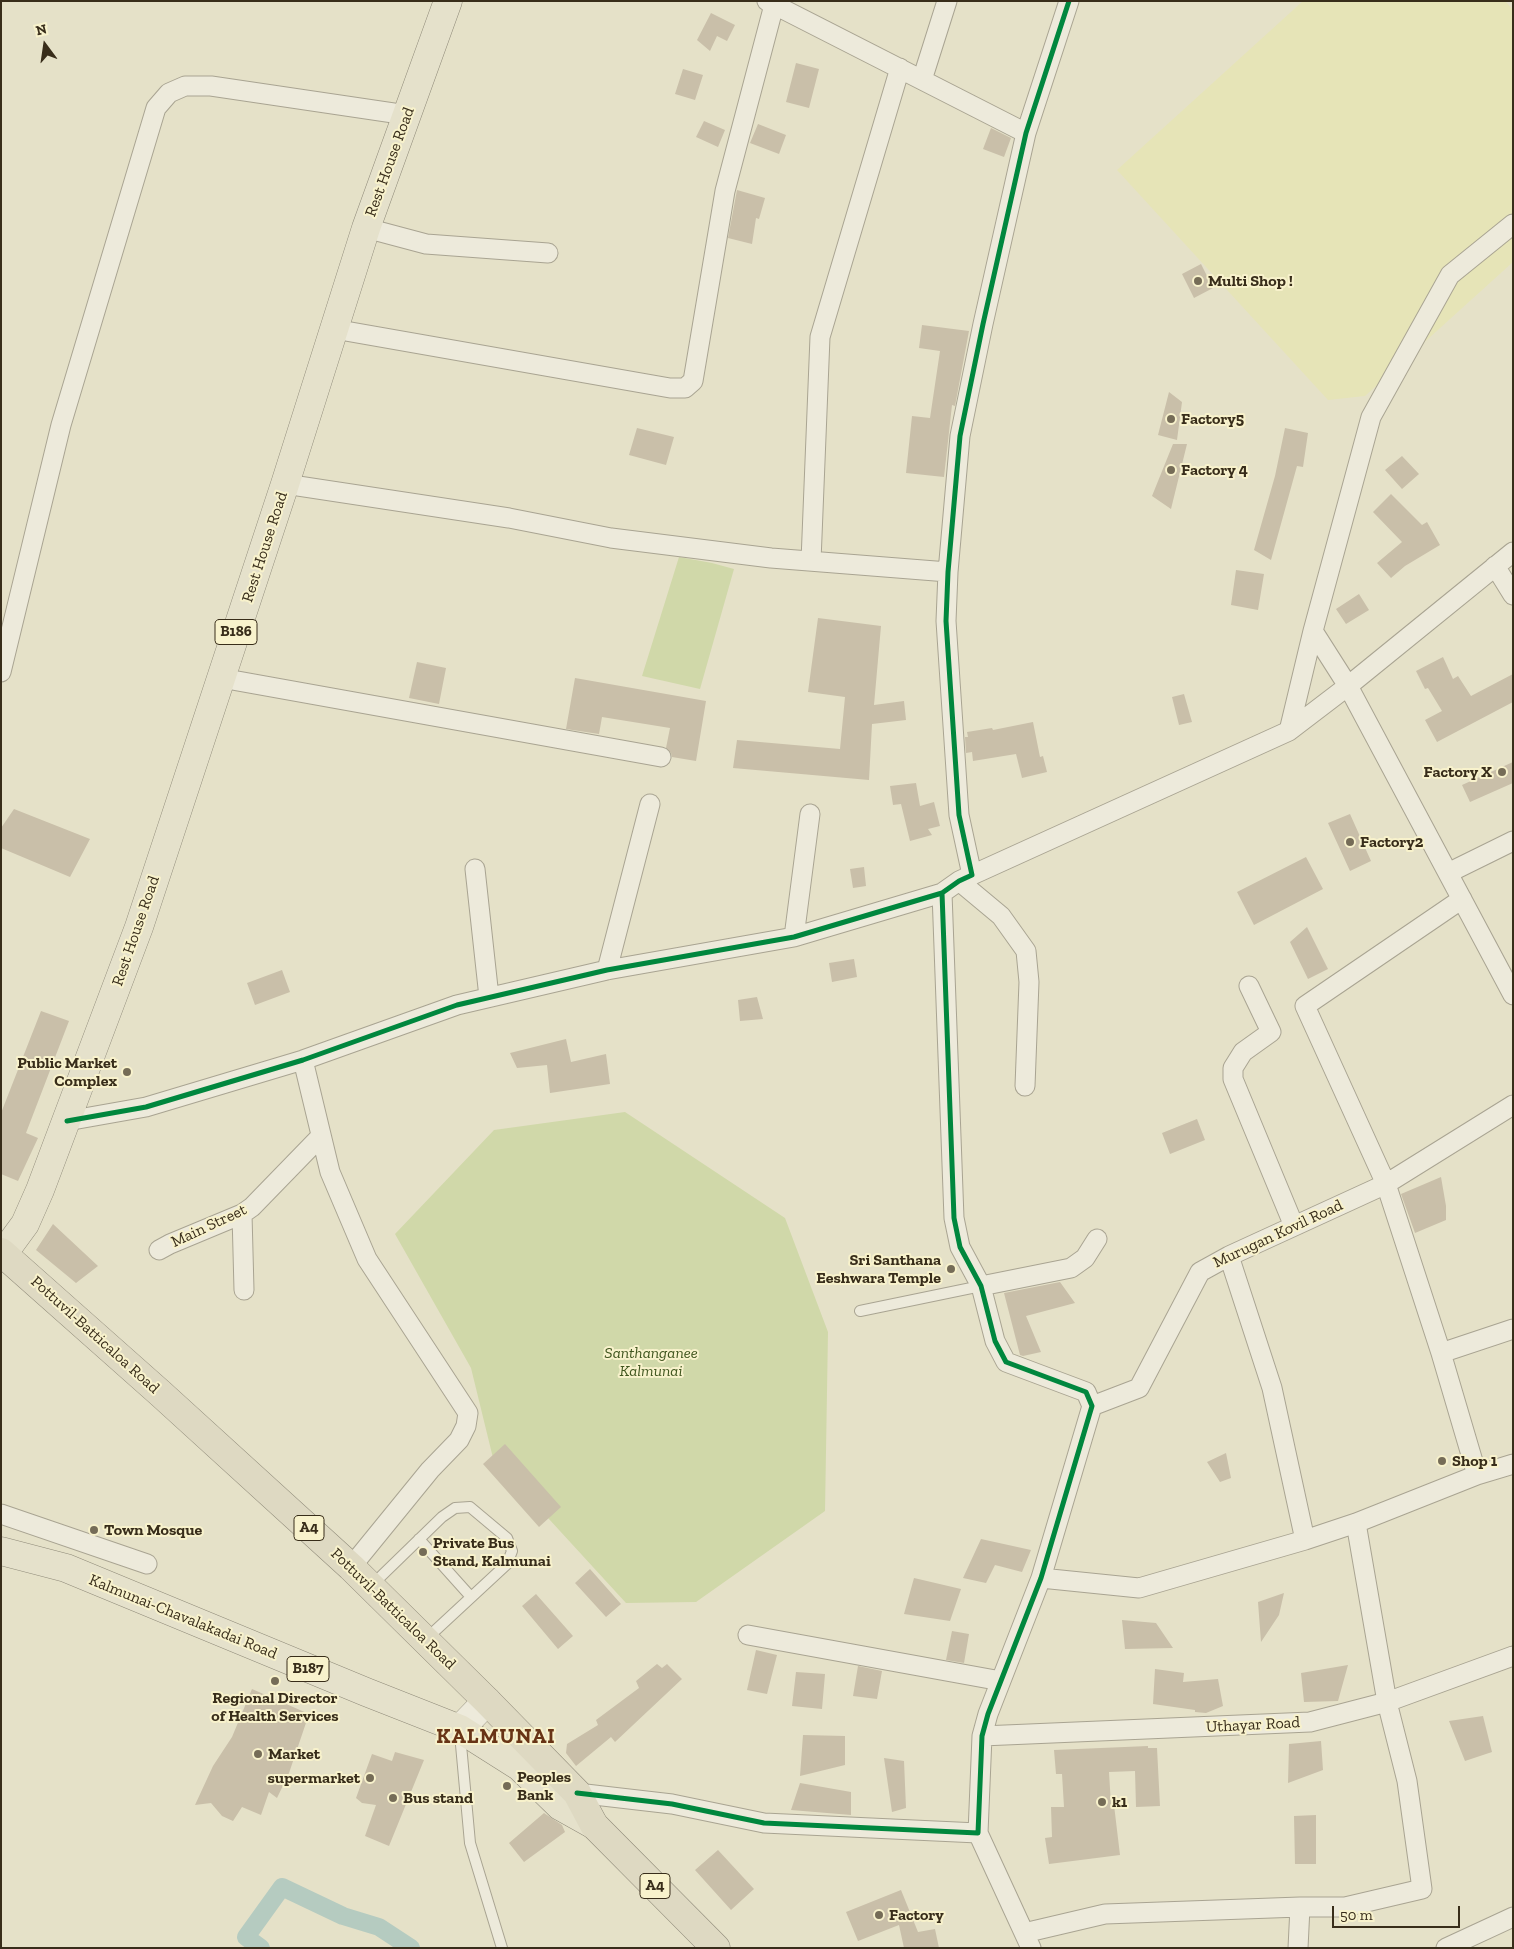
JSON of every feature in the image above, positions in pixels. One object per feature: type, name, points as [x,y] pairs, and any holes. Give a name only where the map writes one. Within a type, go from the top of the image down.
[{"type":"highway","name":"Pottuvil-Batticaloa Road","points":[[2,1253],[160,1393],[371,1586],[488,1701],[577,1794],[594,1825],[716,1948]]},
{"type":"main road","name":"Rest House Road","points":[[2,1253],[25,1224],[67,1121],[139,926],[285,484],[366,228],[448,1]]},
{"type":"main road","name":"Kalmunai-Chavalakadai Road","points":[[1,1550],[66,1568],[460,1729],[520,1767],[560,1806],[594,1825]]},
{"type":"main road","points":[[460,1729],[488,1701]]},
{"type":"street","points":[[922,80],[947,1]]},
{"type":"street","points":[[1025,1086],[1029,982],[1026,951],[1001,916],[966,878],[953,750],[946,622],[948,572],[960,436],[1026,133],[1068,1]]},
{"type":"street","points":[[334,329],[670,388],[686,388],[693,381],[725,191],[771,3],[1026,133]]},
{"type":"street","points":[[811,561],[820,337],[900,68]]},
{"type":"street","points":[[1,672],[61,425],[156,108],[169,93],[184,86],[211,86],[408,115]]},
{"type":"street","points":[[1289,731],[1313,631],[1371,417],[1450,275],[1513,224]]},
{"type":"street","points":[[366,228],[426,244],[548,253]]},
{"type":"street","points":[[285,484],[509,518],[611,538],[771,558],[948,572]]},
{"type":"street","points":[[67,1121],[146,1107],[302,1060],[457,1005],[607,970],[794,937],[942,893],[966,878],[1289,731],[1348,686],[1513,552]]},
{"type":"street","points":[[1496,566],[1513,596]]},
{"type":"street","points":[[1313,631],[1348,686],[1513,995]]},
{"type":"street","points":[[221,678],[661,758]]},
{"type":"street","points":[[607,970],[650,804]]},
{"type":"street","points":[[794,937],[810,814]]},
{"type":"street","points":[[1448,873],[1513,841]]},
{"type":"street","points":[[475,868],[489,997]]},
{"type":"street","points":[[942,893],[954,1218],[960,1247],[981,1286],[995,1341],[1006,1362],[1086,1392],[1092,1406],[1041,1578],[988,1714],[982,1736],[978,1833],[1028,1940],[1105,1914],[1345,1907],[1422,1889],[1407,1781],[1387,1702],[1356,1524]]},
{"type":"street","points":[[1462,899],[1304,1006],[1386,1184],[1441,1353],[1477,1475]]},
{"type":"street","points":[[1249,986],[1272,1032],[1244,1052],[1233,1068],[1233,1079],[1294,1226]]},
{"type":"street","points":[[302,1060],[330,1172],[368,1259],[468,1413],[466,1426],[459,1440],[430,1470],[351,1567]]},
{"type":"street","name":"Murugan Kovil Road","points":[[1092,1406],[1139,1388],[1200,1272],[1229,1256],[1386,1184],[1513,1105]]},
{"type":"street","name":"Main Street","points":[[159,1250],[242,1214],[252,1207],[321,1136]]},
{"type":"street","points":[[242,1214],[244,1290]]},
{"type":"street","points":[[981,1286],[1071,1268],[1085,1258],[1097,1239]]},
{"type":"street","points":[[1229,1256],[1272,1388],[1306,1540]]},
{"type":"street","points":[[1441,1353],[1513,1329]]},
{"type":"street","points":[[1041,1578],[1139,1588],[1356,1524],[1477,1475],[1513,1464]]},
{"type":"street","points":[[1,1514],[147,1564]]},
{"type":"street","points":[[748,1636],[1001,1680]]},
{"type":"street","name":"Uthayar Road","points":[[982,1736],[1310,1722],[1387,1702],[1513,1656]]},
{"type":"street","points":[[577,1794],[672,1804],[764,1823],[978,1833]]},
{"type":"street","points":[[1298,1948],[1300,1907]]},
{"type":"street","points":[[1446,1948],[1513,1917]]},
{"type":"lane","points":[[860,1311],[981,1286]]},
{"type":"lane","points":[[371,1586],[442,1517],[455,1508],[470,1506],[507,1538],[512,1551],[507,1564],[425,1640]]},
{"type":"lane","points":[[419,1539],[471,1597]]},
{"type":"lane","points":[[460,1729],[470,1843],[502,1948]]},
{"type":"shaded area","points":[[1303,1],[1505,1],[1513,10],[1513,262],[1365,396],[1328,400],[1117,170]]},
{"type":"green space","points":[[679,557],[734,569],[700,689],[642,676]]},
{"type":"green space","name":"Santhanganee Kalmunai","points":[[625,1112],[785,1218],[828,1332],[825,1511],[696,1602],[626,1603],[493,1458],[471,1368],[395,1234],[494,1130]]},
{"type":"building","points":[[711,13],[735,25],[727,41],[717,36],[710,51],[697,40]]},
{"type":"building","points":[[796,63],[819,69],[809,108],[786,102]]},
{"type":"building","points":[[683,69],[703,75],[695,100],[675,94]]},
{"type":"building","points":[[704,121],[725,130],[718,147],[696,137]]},
{"type":"building","points":[[758,124],[786,135],[779,154],[750,143]]},
{"type":"building","points":[[991,128],[1011,138],[1004,157],[983,149]]},
{"type":"building","points":[[737,190],[765,198],[759,219],[756,218],[752,244],[728,238]]},
{"type":"building","name":"Multi Shop !","points":[[1201,264],[1213,288],[1194,298],[1182,274]]},
{"type":"building","points":[[922,325],[969,331],[955,406],[952,405],[944,477],[906,473],[912,416],[930,418],[940,351],[919,348]]},
{"type":"building","name":"Factory5","points":[[1169,392],[1182,402],[1177,440],[1158,435]]},
{"type":"building","points":[[637,428],[674,437],[666,465],[629,455]]},
{"type":"building","points":[[1285,428],[1308,433],[1303,467],[1297,466],[1271,560],[1254,550],[1275,476]]},
{"type":"building","name":"Factory 4","points":[[1173,444],[1187,444],[1171,509],[1152,496]]},
{"type":"building","points":[[1402,456],[1419,474],[1402,489],[1385,470]]},
{"type":"building","points":[[1391,494],[1422,525],[1427,522],[1440,545],[1405,566],[1391,578],[1377,563],[1402,542],[1373,512]]},
{"type":"building","points":[[1236,570],[1264,574],[1258,610],[1231,605]]},
{"type":"building","points":[[1359,594],[1369,610],[1346,624],[1336,609]]},
{"type":"building","points":[[818,618],[881,626],[874,705],[904,701],[906,720],[872,724],[869,780],[733,768],[737,740],[840,749],[845,697],[808,692]]},
{"type":"building","points":[[1443,657],[1453,679],[1458,676],[1471,696],[1513,674],[1513,702],[1437,742],[1425,720],[1442,711],[1428,688],[1425,689],[1416,671]]},
{"type":"building","points":[[417,662],[446,668],[439,704],[409,698]]},
{"type":"building","points":[[575,678],[706,701],[696,761],[672,757],[666,748],[670,728],[602,717],[599,734],[566,729]]},
{"type":"building","points":[[1184,694],[1192,722],[1179,725],[1172,697]]},
{"type":"building","points":[[1033,722],[1040,757],[1043,756],[1047,772],[1022,778],[1016,754],[973,761],[972,752],[966,753],[965,737],[968,737],[967,732],[992,728],[993,730]]},
{"type":"building","name":"Factory X","points":[[1513,762],[1513,783],[1470,802],[1462,785]]},
{"type":"building","points":[[916,783],[920,806],[934,802],[940,826],[928,829],[932,835],[910,841],[901,804],[893,805],[890,786]]},
{"type":"building","points":[[14,809],[90,839],[70,877],[1,848],[1,828]]},
{"type":"building","name":"Factory2","points":[[1350,814],[1371,861],[1350,871],[1328,823]]},
{"type":"building","points":[[1306,857],[1323,889],[1254,925],[1237,892]]},
{"type":"building","points":[[864,867],[866,886],[853,888],[850,869]]},
{"type":"building","points":[[1307,927],[1328,969],[1308,979],[1290,942]]},
{"type":"building","points":[[854,959],[857,977],[832,982],[829,963]]},
{"type":"building","points":[[282,970],[290,992],[255,1005],[247,983]]},
{"type":"building","points":[[757,997],[763,1019],[740,1021],[738,1000]]},
{"type":"building","points":[[41,1011],[69,1021],[26,1133],[38,1138],[18,1181],[1,1174],[1,1113]]},
{"type":"building","points":[[566,1039],[571,1062],[606,1054],[610,1084],[550,1093],[547,1065],[517,1068],[510,1053]]},
{"type":"building","points":[[1197,1119],[1205,1140],[1170,1154],[1162,1133]]},
{"type":"building","points":[[1441,1177],[1446,1206],[1446,1220],[1415,1233],[1401,1194]]},
{"type":"building","points":[[53,1224],[98,1266],[76,1283],[36,1250]]},
{"type":"building","points":[[1060,1282],[1075,1303],[1026,1316],[1041,1352],[1020,1355],[1004,1293]]},
{"type":"building","points":[[505,1444],[561,1507],[539,1527],[483,1464]]},
{"type":"building","points":[[1226,1453],[1231,1478],[1220,1482],[1207,1462]]},
{"type":"building","points":[[981,1539],[1031,1550],[1022,1572],[995,1565],[986,1583],[963,1578]]},
{"type":"building","points":[[590,1569],[621,1604],[606,1617],[575,1583]]},
{"type":"building","points":[[914,1578],[961,1589],[950,1621],[904,1614]]},
{"type":"building","points":[[1284,1593],[1279,1615],[1261,1642],[1258,1602]]},
{"type":"building","points":[[536,1594],[573,1636],[558,1649],[522,1606]]},
{"type":"building","points":[[1122,1620],[1156,1623],[1173,1648],[1125,1649]]},
{"type":"building","points":[[952,1631],[969,1634],[964,1663],[946,1660]]},
{"type":"building","points":[[756,1650],[777,1655],[767,1694],[747,1690]]},
{"type":"building","points":[[657,1664],[662,1668],[667,1664],[682,1679],[615,1742],[611,1737],[576,1766],[566,1753],[567,1744],[598,1725],[596,1720],[639,1688],[636,1681]]},
{"type":"building","points":[[1348,1665],[1338,1701],[1304,1702],[1301,1673]]},
{"type":"building","points":[[858,1666],[882,1671],[877,1699],[853,1696]]},
{"type":"building","points":[[1155,1669],[1184,1673],[1183,1682],[1218,1679],[1223,1706],[1206,1713],[1153,1704]]},
{"type":"building","points":[[796,1672],[825,1674],[822,1709],[792,1706]]},
{"type":"building","name":"Market","points":[[252,1689],[309,1714],[289,1773],[277,1798],[269,1792],[261,1815],[242,1807],[233,1821],[222,1816],[211,1803],[195,1805],[213,1766],[232,1737]]},
{"type":"building","points":[[1483,1716],[1492,1752],[1465,1761],[1449,1721]]},
{"type":"building","points":[[803,1735],[845,1736],[845,1765],[800,1776]]},
{"type":"building","points":[[1321,1741],[1323,1770],[1288,1783],[1289,1744]]},
{"type":"building","points":[[1148,1746],[1148,1748],[1157,1748],[1160,1806],[1136,1807],[1135,1771],[1109,1772],[1111,1805],[1114,1805],[1120,1855],[1049,1864],[1045,1838],[1052,1837],[1051,1807],[1064,1807],[1062,1774],[1056,1774],[1054,1750]]},
{"type":"building","name":"Bus stand","points":[[395,1752],[424,1760],[389,1846],[365,1836],[376,1805],[362,1803],[356,1798],[372,1754],[392,1761]]},
{"type":"building","points":[[884,1758],[904,1761],[906,1808],[892,1812]]},
{"type":"building","points":[[800,1783],[851,1792],[851,1815],[791,1810]]},
{"type":"building","points":[[544,1813],[562,1825],[565,1832],[524,1862],[509,1843]]},
{"type":"building","points":[[1316,1815],[1316,1864],[1295,1864],[1294,1816]]},
{"type":"building","points":[[718,1850],[754,1889],[731,1910],[695,1870]]},
{"type":"building","name":"Factory","points":[[901,1890],[918,1932],[935,1929],[939,1948],[904,1948],[899,1925],[858,1941],[846,1912]]},
{"type":"waterway","points":[[261,1948],[246,1937],[282,1887],[343,1916],[379,1927],[411,1948]]},
{"type":"cycle path","points":[[67,1121],[146,1107],[303,1060],[457,1005],[607,970],[794,937],[942,893],[959,881],[972,875],[959,815],[946,621],[948,572],[960,436],[1026,133],[1069,1]]},
{"type":"cycle path","points":[[577,1793],[672,1804],[764,1823],[978,1833],[982,1736],[988,1714],[1041,1578],[1092,1406],[1086,1392],[1006,1362],[995,1341],[981,1286],[960,1247],[954,1218],[942,893]]},
{"type":"place","name":"Multi Shop !","points":[[1198,281]]},
{"type":"place","name":"Factory5","points":[[1171,419]]},
{"type":"place","name":"Factory 4","points":[[1171,470]]},
{"type":"place","name":"Factory X","points":[[1502,772]]},
{"type":"place","name":"Factory2","points":[[1350,842]]},
{"type":"place","name":"Public Market Complex","points":[[127,1072]]},
{"type":"place","name":"Sri Santhana Eeshwara Temple","points":[[951,1269]]},
{"type":"place","name":"Shop 1","points":[[1442,1461]]},
{"type":"place","name":"Town Mosque","points":[[94,1530]]},
{"type":"place","name":"Private Bus Stand, Kalmunai","points":[[423,1552]]},
{"type":"place","name":"Regional Director of Health Services","points":[[275,1681]]},
{"type":"place","name":"Market","points":[[258,1754]]},
{"type":"place","name":"supermarket","points":[[370,1778]]},
{"type":"place","name":"Peoples Bank","points":[[507,1786]]},
{"type":"place","name":"Bus stand","points":[[393,1798]]},
{"type":"place","name":"k1","points":[[1102,1802]]},
{"type":"place","name":"Factory","points":[[879,1915]]},
{"type":"district","name":"KALMUNAI","points":[[496,1737]]}]
